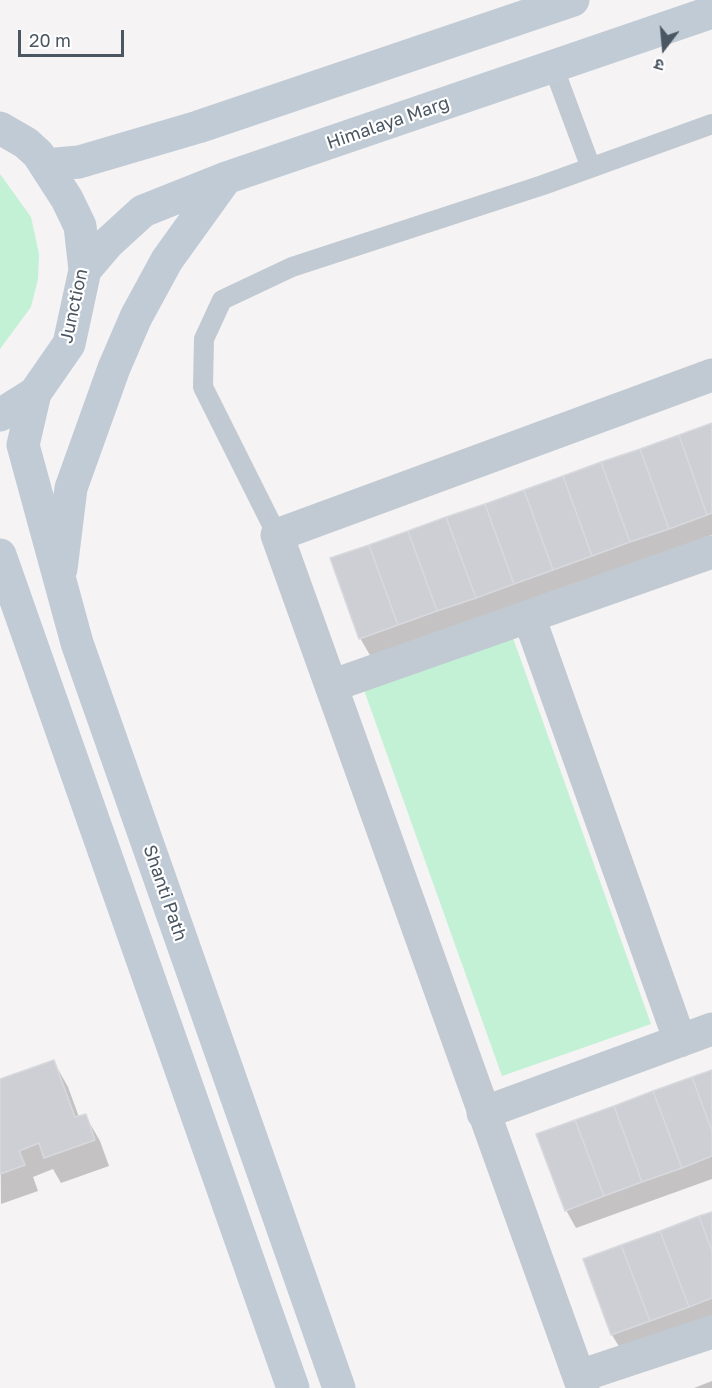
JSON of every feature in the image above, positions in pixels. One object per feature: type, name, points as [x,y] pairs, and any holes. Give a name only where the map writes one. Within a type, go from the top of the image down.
[{"type":"main road","points":[[45,165],[80,162],[176,134],[573,0]]},
{"type":"main road","name":"Himalaya Marg","points":[[85,270],[108,243],[144,211],[226,178],[712,12]]},
{"type":"main road","name":"Junction","points":[[0,128],[26,143],[45,165],[80,226],[85,270],[69,344],[35,393],[0,416]]},
{"type":"main road","points":[[59,582],[72,488],[114,369],[136,317],[167,260],[226,178]]},
{"type":"main road","name":"Shanti Path","points":[[35,393],[23,446],[59,582],[81,654],[339,1388]]},
{"type":"main road","points":[[0,555],[5,597],[293,1388]]},
{"type":"street","points":[[712,375],[277,535],[483,1113],[582,1382],[712,1332]]},
{"type":"street","points":[[331,686],[712,552]]},
{"type":"street","points":[[529,616],[680,1041]]},
{"type":"street","points":[[483,1113],[712,1029]]},
{"type":"lane","points":[[553,66],[591,168]]},
{"type":"lane","points":[[277,535],[203,387],[204,339],[222,300],[292,267],[591,168],[712,124]]},
{"type":"green space","points":[[0,174],[31,217],[39,254],[38,279],[31,307],[0,349]]},
{"type":"green space","points":[[513,638],[651,1024],[502,1076],[364,690]]},
{"type":"building","points":[[712,423],[712,513],[707,515],[679,435]]},
{"type":"building","points":[[679,435],[707,515],[669,529],[640,449]]},
{"type":"building","points":[[640,449],[669,529],[630,542],[601,462]]},
{"type":"building","points":[[601,462],[630,542],[592,556],[563,476]]},
{"type":"building","points":[[563,476],[592,556],[553,570],[524,490]]},
{"type":"building","points":[[524,490],[553,570],[514,584],[485,504]]},
{"type":"building","points":[[485,504],[514,584],[476,598],[446,517]]},
{"type":"building","points":[[446,517],[476,598],[437,611],[408,531]]},
{"type":"building","points":[[408,531],[437,611],[398,625],[369,545]]},
{"type":"building","points":[[369,545],[398,625],[359,639],[330,558]]},
{"type":"building","points":[[54,1060],[75,1117],[86,1114],[95,1140],[44,1158],[39,1143],[19,1151],[25,1165],[0,1174],[0,1079]]},
{"type":"building","points":[[712,1070],[712,1131],[692,1077]]},
{"type":"building","points":[[692,1077],[712,1131],[712,1156],[682,1168],[653,1091]]},
{"type":"building","points":[[653,1091],[682,1168],[642,1182],[614,1106]]},
{"type":"building","points":[[614,1106],[642,1182],[604,1196],[575,1120]]},
{"type":"building","points":[[575,1120],[604,1196],[565,1211],[536,1134]]},
{"type":"building","points":[[712,1212],[712,1251],[699,1216]]},
{"type":"building","points":[[699,1216],[712,1251],[712,1298],[689,1307],[660,1231]]},
{"type":"building","points":[[660,1231],[689,1307],[650,1321],[621,1245]]},
{"type":"building","points":[[621,1245],[650,1321],[611,1335],[583,1259]]}]
